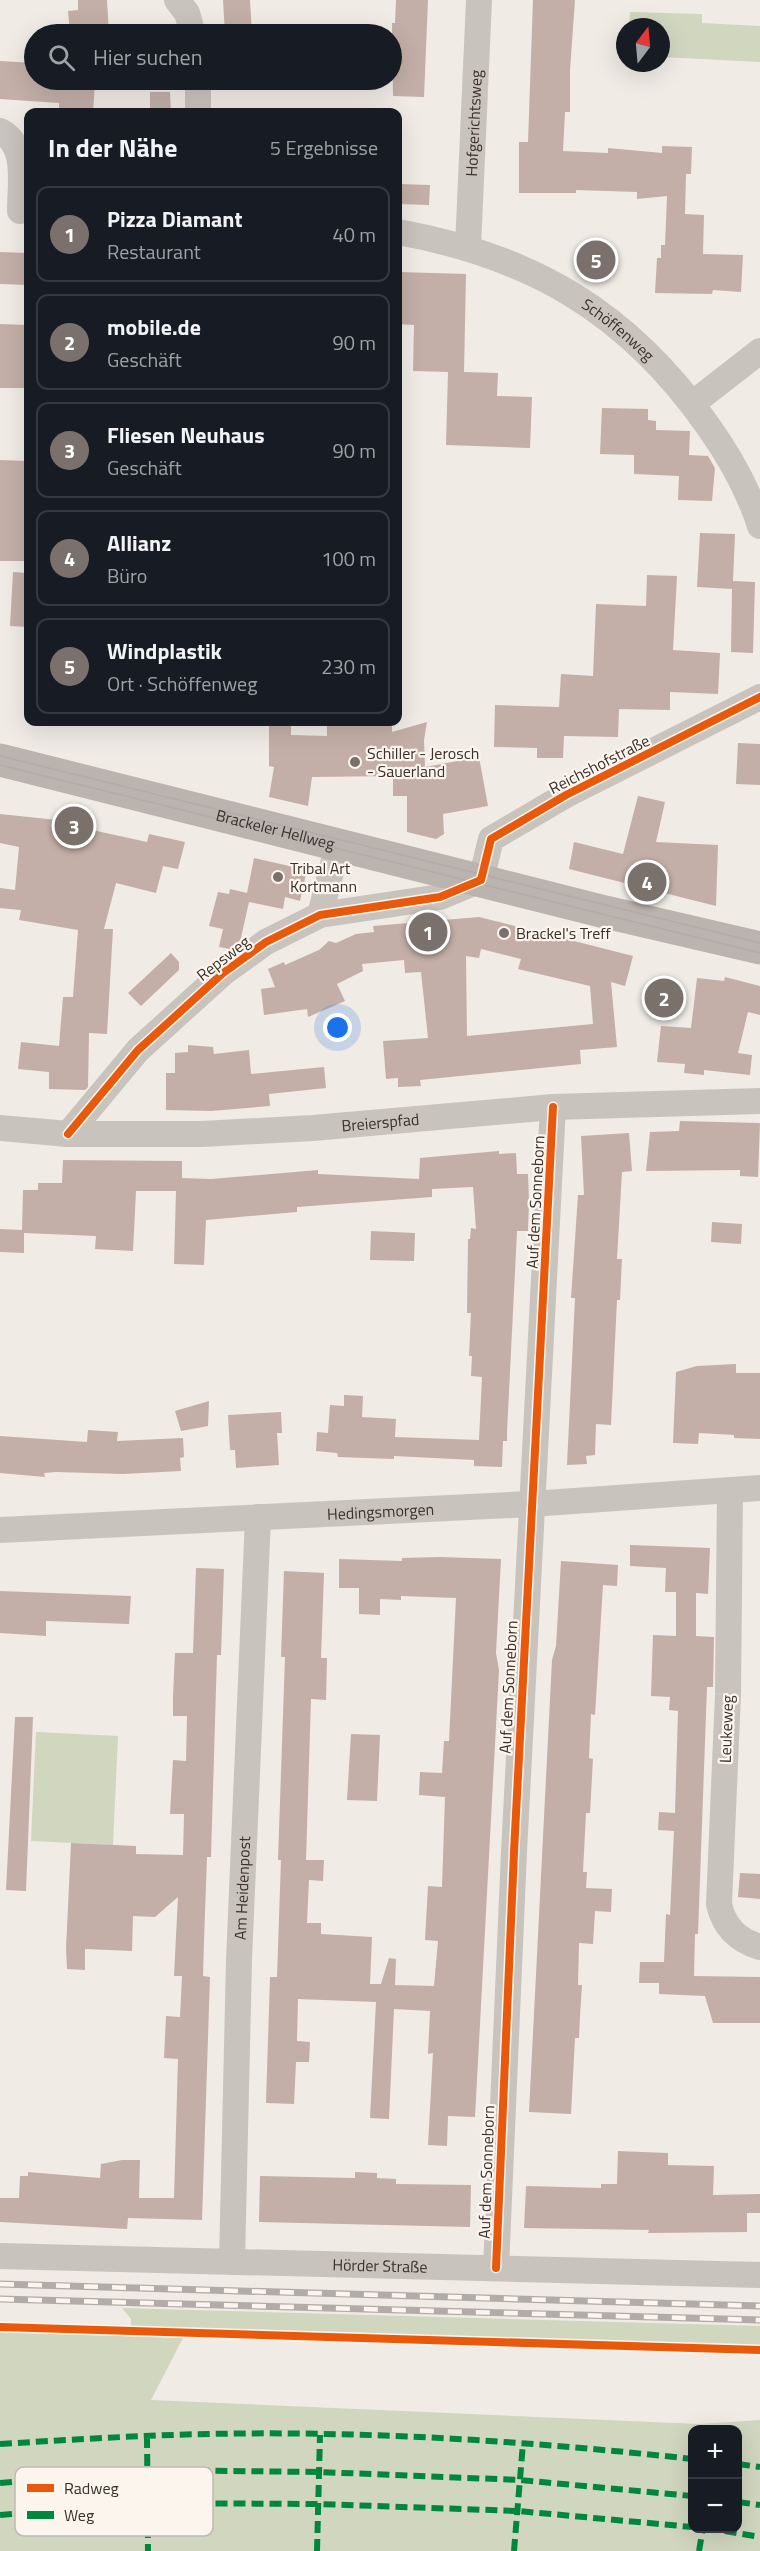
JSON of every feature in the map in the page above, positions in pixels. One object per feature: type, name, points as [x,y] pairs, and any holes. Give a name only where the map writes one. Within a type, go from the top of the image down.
[{"type":"main road","name":"Brackeler Hellweg","points":[[0,760],[760,948]]},
{"type":"street","points":[[177,0],[187,13],[190,24]]},
{"type":"street","name":"Hofgerichtsweg","points":[[468,247],[479,0]]},
{"type":"street","points":[[198,90],[198,108]]},
{"type":"street","points":[[0,131],[8,135],[16,146],[20,162],[16,211]]},
{"type":"street","name":"Schöffenweg","points":[[402,233],[468,247],[496,256],[549,280],[604,315],[660,367],[692,404],[732,460],[753,502],[760,526]]},
{"type":"street","points":[[692,404],[760,351]]},
{"type":"street","name":"Reichshofstraße","points":[[481,880],[491,839],[566,795],[760,697]]},
{"type":"street","points":[[320,915],[338,845]]},
{"type":"street","name":"Repsweg","points":[[68,1134],[138,1050],[223,973],[266,942],[320,915],[440,897],[481,880]]},
{"type":"street","name":"Breierspfad","points":[[0,1128],[68,1134],[224,1132],[313,1128],[553,1107],[760,1101]]},
{"type":"street","name":"Auf dem Sonneborn","points":[[496,2268],[531,1504],[553,1107]]},
{"type":"street","name":"Hedingsmorgen","points":[[0,1530],[531,1504],[760,1488]]},
{"type":"street","name":"Leukeweg","points":[[730,1490],[728,1694],[719,1904],[723,1920],[733,1933],[748,1943],[760,1947]]},
{"type":"street","name":"Am Heidenpost","points":[[232,2262],[239,1960],[258,1517]]},
{"type":"street","name":"Hörder Straße","points":[[0,2256],[760,2275]]},
{"type":"green space","points":[[630,12],[702,14],[702,23],[760,26],[760,62],[670,57],[670,18],[630,18]]},
{"type":"green space","points":[[36,1732],[118,1736],[113,1845],[31,1841]]},
{"type":"green space","points":[[122,2308],[760,2326],[760,2346],[131,2327],[131,2319]]},
{"type":"green space","points":[[0,2332],[183,2338],[151,2400],[699,2424],[760,2420],[760,2551],[0,2551]]},
{"type":"building","points":[[78,0],[107,0],[108,24],[69,24],[68,11],[78,10]]},
{"type":"building","points":[[223,0],[250,0],[251,24],[224,24]]},
{"type":"building","points":[[396,0],[428,0],[424,97],[393,96],[393,90],[402,90],[402,24],[392,24],[395,23]]},
{"type":"building","points":[[533,0],[575,0],[570,70],[570,112],[565,112],[563,151],[608,153],[608,148],[662,153],[662,146],[692,147],[691,174],[686,174],[685,214],[704,215],[703,254],[743,255],[741,292],[713,290],[712,294],[655,293],[657,258],[661,258],[661,245],[665,245],[667,196],[637,199],[637,192],[576,190],[576,193],[519,193],[519,142],[528,142]]},
{"type":"building","points":[[0,61],[24,62],[24,90],[95,90],[93,108],[59,108],[59,103],[0,99]]},
{"type":"building","points":[[150,92],[170,92],[171,108],[150,108]]},
{"type":"building","points":[[402,184],[430,185],[429,205],[402,204]]},
{"type":"building","points":[[0,252],[24,253],[24,285],[0,284]]},
{"type":"building","points":[[402,272],[466,274],[464,372],[498,373],[497,396],[532,397],[530,448],[446,445],[448,372],[413,371],[414,325],[402,324]]},
{"type":"building","points":[[0,324],[24,325],[24,388],[0,388]]},
{"type":"building","points":[[602,408],[648,409],[648,420],[656,421],[656,430],[690,431],[689,455],[708,456],[715,468],[712,501],[678,500],[679,476],[634,474],[634,455],[600,454]]},
{"type":"building","points":[[0,460],[24,461],[24,561],[0,561]]},
{"type":"building","points":[[700,533],[735,534],[733,581],[755,582],[753,653],[731,652],[732,589],[697,587]]},
{"type":"building","points":[[13,572],[24,573],[24,627],[10,626]]},
{"type":"building","points":[[647,575],[677,576],[673,650],[720,653],[718,694],[670,692],[670,710],[619,709],[618,737],[564,736],[563,758],[537,758],[537,748],[494,747],[495,705],[559,707],[561,674],[593,676],[596,604],[646,606]]},
{"type":"building","points":[[427,722],[424,740],[425,767],[479,757],[488,806],[443,814],[444,834],[436,839],[407,832],[407,796],[393,796],[393,776],[312,777],[308,806],[269,797],[274,767],[269,766],[269,726],[291,726],[291,735],[327,736],[327,726],[392,726],[392,732]]},
{"type":"building","points":[[738,743],[760,744],[760,785],[736,784]]},
{"type":"building","points":[[638,796],[665,802],[656,842],[718,845],[716,906],[569,869],[574,842],[623,854]]},
{"type":"building","points":[[59,813],[95,821],[92,830],[147,842],[149,834],[185,842],[178,869],[163,866],[156,893],[116,883],[104,929],[113,929],[107,1034],[89,1033],[88,1087],[85,1090],[49,1089],[49,1072],[18,1069],[21,1042],[59,1046],[63,997],[73,997],[78,930],[19,920],[21,910],[0,908],[0,888],[15,890],[19,847],[0,843],[0,814],[57,820]]},
{"type":"building","points":[[254,858],[307,870],[300,901],[285,897],[283,909],[249,902],[240,942],[230,949],[219,947],[223,929],[209,926],[218,892],[229,894],[230,889],[247,893]]},
{"type":"building","points":[[479,917],[633,956],[625,986],[611,982],[617,1047],[580,1050],[581,1064],[420,1080],[421,1086],[398,1087],[398,1078],[386,1079],[383,1041],[428,1038],[421,972],[405,973],[404,960],[362,964],[363,971],[337,984],[345,1001],[308,1017],[307,1009],[264,1015],[261,989],[275,987],[268,969],[284,962],[285,965],[319,950],[329,941],[336,943],[356,934],[374,932],[373,926]],"holes":[[[481,949],[521,959],[518,969],[590,986],[593,1024],[467,1036],[466,956],[479,958]]]},
{"type":"building","points":[[171,953],[179,962],[179,970],[141,1006],[128,993]]},
{"type":"building","points":[[725,977],[760,986],[760,1015],[748,1012],[738,1053],[752,1055],[750,1075],[704,1070],[704,1075],[684,1073],[685,1064],[657,1062],[661,1026],[691,1028],[697,978],[724,981]]},
{"type":"building","points":[[188,1045],[213,1047],[214,1054],[249,1050],[251,1074],[324,1067],[326,1088],[269,1094],[270,1106],[211,1111],[166,1110],[166,1073],[175,1073],[175,1053],[188,1052]]},
{"type":"building","points":[[680,1121],[760,1123],[758,1177],[740,1176],[740,1170],[646,1171],[650,1132],[679,1131]]},
{"type":"building","points":[[629,1133],[632,1171],[622,1172],[617,1259],[622,1259],[620,1300],[617,1300],[611,1425],[596,1424],[595,1455],[586,1456],[587,1464],[567,1465],[575,1298],[571,1298],[578,1195],[584,1195],[581,1136]]},
{"type":"building","points":[[499,1151],[499,1154],[516,1153],[517,1174],[528,1174],[529,1201],[528,1231],[517,1231],[507,1441],[503,1441],[502,1467],[474,1466],[474,1460],[394,1456],[394,1459],[338,1457],[337,1453],[316,1451],[317,1432],[328,1433],[330,1405],[344,1406],[344,1395],[363,1396],[362,1417],[396,1419],[395,1437],[479,1440],[482,1377],[471,1376],[472,1356],[469,1356],[471,1313],[467,1313],[468,1239],[470,1239],[471,1228],[476,1229],[473,1187],[432,1189],[432,1197],[297,1207],[297,1212],[206,1220],[204,1265],[174,1264],[176,1191],[136,1191],[133,1251],[95,1249],[96,1236],[24,1233],[24,1253],[0,1252],[0,1229],[22,1230],[23,1190],[38,1190],[38,1183],[62,1183],[63,1160],[182,1161],[182,1178],[211,1179],[318,1170],[318,1174],[419,1179],[420,1158]]},
{"type":"building","points":[[712,1222],[742,1224],[741,1244],[711,1242]]},
{"type":"building","points":[[371,1231],[415,1233],[414,1261],[370,1260]]},
{"type":"building","points":[[736,1364],[736,1373],[760,1373],[760,1439],[699,1433],[698,1444],[673,1443],[676,1372],[697,1366]]},
{"type":"building","points":[[209,1401],[208,1426],[181,1431],[175,1411]]},
{"type":"building","points":[[281,1412],[282,1433],[277,1433],[279,1465],[236,1468],[235,1450],[230,1450],[228,1415]]},
{"type":"building","points":[[88,1430],[118,1432],[117,1441],[183,1438],[184,1457],[180,1458],[181,1471],[123,1474],[56,1472],[44,1473],[45,1477],[0,1473],[0,1436],[87,1442]]},
{"type":"building","points":[[630,1545],[710,1548],[708,1594],[696,1593],[696,1636],[714,1637],[713,1687],[707,1687],[698,1934],[695,1934],[694,1976],[760,1977],[760,2023],[713,2023],[705,1996],[659,1994],[659,1983],[639,1983],[640,1962],[664,1962],[666,1914],[670,1915],[674,1831],[658,1830],[659,1812],[675,1813],[678,1711],[669,1710],[670,1697],[651,1696],[653,1635],[676,1636],[676,1592],[665,1592],[666,1568],[630,1566]]},
{"type":"building","points":[[402,1558],[501,1559],[496,1653],[499,1670],[475,2117],[448,2116],[447,2146],[428,2145],[433,2053],[428,2054],[430,2011],[394,2009],[389,2119],[370,2118],[376,2002],[298,1999],[297,2041],[310,2042],[309,2062],[296,2062],[294,2104],[266,2103],[270,1977],[277,1977],[281,1860],[278,1860],[285,1657],[281,1657],[284,1571],[324,1573],[321,1658],[327,1658],[326,1700],[311,1699],[306,1860],[324,1860],[323,1881],[309,1880],[307,1923],[321,1923],[321,1934],[372,1937],[370,1984],[381,1984],[389,1958],[396,1959],[395,1985],[434,1986],[438,1941],[425,1940],[428,1886],[442,1887],[445,1797],[419,1795],[420,1772],[442,1773],[444,1741],[449,1741],[456,1598],[401,1596],[401,1600],[380,1599],[380,1615],[359,1614],[359,1588],[339,1588],[339,1559],[402,1561]]},
{"type":"building","points":[[561,1561],[618,1565],[617,1586],[603,1585],[595,1715],[591,1714],[589,1758],[593,1759],[590,1813],[586,1813],[583,1872],[587,1872],[586,1888],[612,1889],[611,1912],[595,1911],[593,1944],[579,1943],[578,1985],[582,1985],[579,2038],[575,2038],[571,2114],[529,2112],[552,1660],[556,1646]]},
{"type":"building","points":[[196,1568],[224,1569],[221,1655],[217,1655],[211,1857],[207,1857],[204,1941],[203,1976],[210,1977],[202,2220],[128,2218],[127,2229],[0,2222],[0,2198],[19,2198],[20,2176],[28,2176],[28,2172],[100,2178],[101,2164],[122,2160],[140,2160],[139,2198],[174,2198],[178,2059],[164,2058],[166,2016],[180,2017],[182,1976],[174,1976],[178,1897],[155,1917],[133,1916],[132,1951],[85,1949],[85,1970],[67,1969],[66,1949],[71,1843],[136,1846],[136,1854],[183,1855],[184,1814],[170,1814],[173,1760],[186,1761],[187,1716],[173,1716],[173,1695],[175,1653],[193,1653]]},
{"type":"building","points":[[0,1591],[131,1596],[129,1624],[46,1621],[46,1636],[0,1633]]},
{"type":"building","points":[[15,1717],[33,1717],[26,1891],[6,1890]]},
{"type":"building","points":[[351,1734],[380,1735],[377,1801],[347,1800]]},
{"type":"building","points":[[740,1873],[760,1874],[760,1899],[738,1897]]},
{"type":"building","points":[[618,2151],[668,2153],[668,2165],[714,2166],[713,2195],[760,2194],[760,2213],[747,2213],[747,2232],[648,2233],[649,2230],[524,2228],[526,2186],[601,2188],[601,2184],[617,2184]]},
{"type":"building","points":[[355,2172],[377,2173],[377,2178],[396,2179],[396,2184],[471,2185],[470,2227],[259,2222],[260,2176],[355,2178]]},
{"type":"tram line","points":[[0,756],[760,943]]},
{"type":"tram line","points":[[0,765],[760,953]]},
{"type":"railway","points":[[0,2284],[760,2306]]},
{"type":"railway","points":[[0,2299],[760,2320]]},
{"type":"marked path","points":[[0,2444],[213,2434],[350,2434],[556,2446],[688,2459]]},
{"type":"marked path","points":[[317,2551],[320,2435]]},
{"type":"marked path","points":[[147,2436],[147,2467]]},
{"type":"marked path","points":[[514,2551],[523,2443]]},
{"type":"marked path","points":[[742,2465],[760,2467]]},
{"type":"marked path","points":[[213,2471],[319,2472],[520,2480],[688,2496]]},
{"type":"marked path","points":[[0,2483],[15,2482]]},
{"type":"marked path","points":[[213,2503],[318,2504],[518,2511],[688,2527]]},
{"type":"marked path","points":[[742,2503],[760,2505]]},
{"type":"marked path","points":[[0,2515],[15,2514]]},
{"type":"marked path","points":[[699,2551],[702,2533]]},
{"type":"marked path","points":[[736,2533],[760,2537]]},
{"type":"marked path","points":[[148,2536],[148,2551]]},
{"type":"cycle path","points":[[68,1134],[138,1050],[223,973],[266,942],[320,915],[440,897],[481,880],[491,839],[566,795],[760,697]]},
{"type":"cycle path","points":[[496,2268],[514,1852],[553,1107]]},
{"type":"cycle path","points":[[0,2327],[760,2350]]},
{"type":"place","name":"Windplastik","points":[[596,260]]},
{"type":"place","name":"Schiller - Jerosch - Sauerland","points":[[355,762]]},
{"type":"place","name":"Fliesen Neuhaus","points":[[74,826]]},
{"type":"place","name":"Tribal Art Kortmann","points":[[278,877]]},
{"type":"place","name":"Allianz","points":[[647,882]]},
{"type":"place","name":"Pizza Diamant","points":[[428,932]]},
{"type":"place","name":"Brackel's Treff","points":[[504,933]]},
{"type":"place","name":"mobile.de","points":[[664,998]]}]
